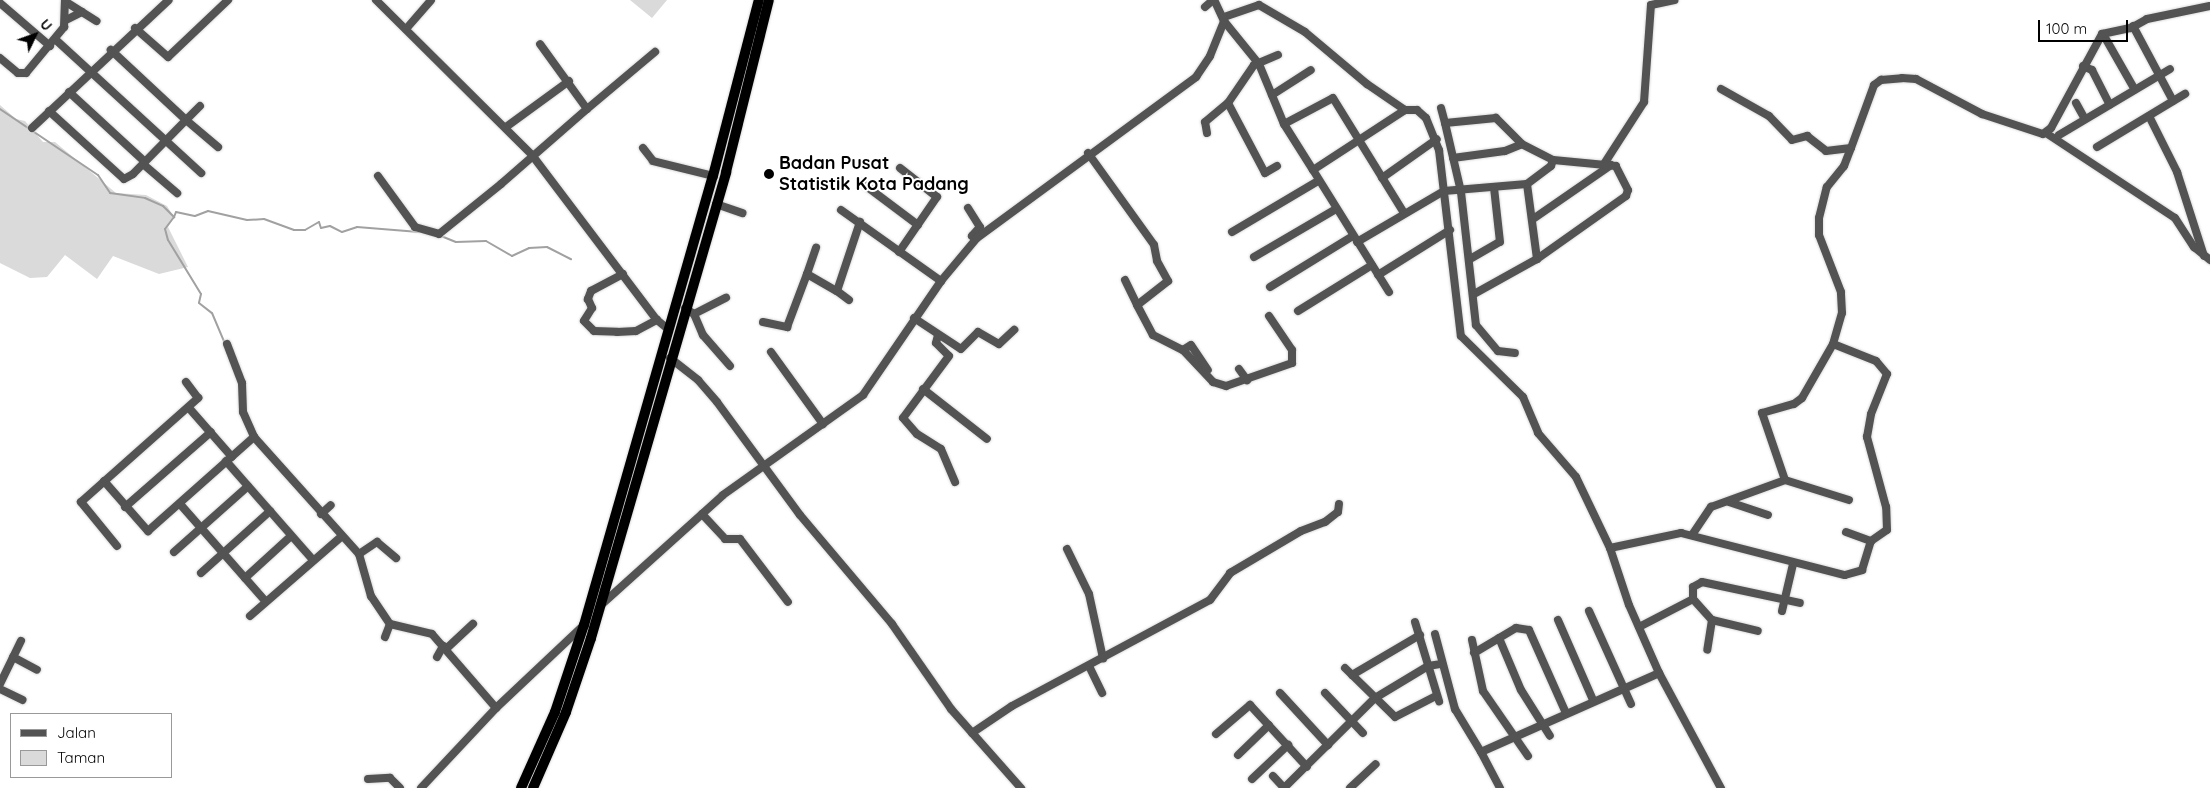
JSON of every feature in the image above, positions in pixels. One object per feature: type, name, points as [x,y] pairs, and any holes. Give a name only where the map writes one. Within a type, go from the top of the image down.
[{"type":"highway","points":[[533,788],[566,712],[587,650],[670,358],[689,311],[713,176],[759,0]]},
{"type":"highway","points":[[521,788],[555,712],[584,625],[668,329],[707,215],[716,204],[769,0]]},
{"type":"street","points":[[32,128],[111,50],[169,0]]},
{"type":"street","points":[[135,28],[168,57],[228,0]]},
{"type":"street","points":[[376,0],[506,127],[532,155],[657,320],[668,329]]},
{"type":"street","points":[[406,29],[431,0]]},
{"type":"street","points":[[1205,7],[1213,0],[1224,19],[1259,64],[1284,124],[1318,181],[1390,292]]},
{"type":"street","points":[[1533,219],[1607,164],[1644,102],[1651,5],[1674,0]]},
{"type":"street","points":[[65,1],[97,21]]},
{"type":"street","points":[[0,58],[24,74],[56,40],[66,20],[65,1]]},
{"type":"street","points":[[425,787],[496,708],[584,625],[599,608],[702,514],[732,488],[767,467],[868,390],[941,280],[977,238],[1088,153],[1196,77],[1210,56],[1224,19],[1260,2],[1305,32],[1367,84],[1405,110],[1422,112],[1437,139],[1453,192],[1470,259],[1478,328],[1498,351],[1515,353]]},
{"type":"street","points":[[0,3],[50,46]]},
{"type":"street","points":[[2046,133],[2103,34],[2133,26],[2148,19],[2210,6]]},
{"type":"street","points":[[66,20],[82,12]]},
{"type":"street","points":[[2133,26],[2173,101]]},
{"type":"street","points":[[2103,34],[2135,90]]},
{"type":"street","points":[[56,40],[201,173]]},
{"type":"street","points":[[540,44],[569,81],[587,109]]},
{"type":"street","points":[[111,50],[218,147]]},
{"type":"street","points":[[378,176],[415,227],[439,234],[654,52]]},
{"type":"street","points":[[1207,133],[1205,122],[1228,103],[1251,69],[1278,55]]},
{"type":"street","points":[[2083,66],[2092,70],[2110,105]]},
{"type":"street","points":[[2059,135],[2170,69]]},
{"type":"street","points":[[1272,95],[1311,70]]},
{"type":"street","points":[[1785,480],[1762,412],[1794,404],[1802,398],[1833,344],[1842,313],[1842,292],[1819,235],[1818,218],[1826,187],[1844,166],[1874,86],[1881,80],[1916,79],[1988,117],[2034,133],[2046,133],[2175,218],[2207,259]]},
{"type":"street","points":[[506,127],[569,81]]},
{"type":"street","points":[[1722,89],[1768,116],[1796,142],[1807,136],[1826,151],[1851,148]]},
{"type":"street","points":[[69,92],[178,193]]},
{"type":"street","points":[[2097,147],[2185,94]]},
{"type":"street","points":[[1284,124],[1332,98],[1404,213]]},
{"type":"street","points":[[1228,103],[1266,173]]},
{"type":"street","points":[[2076,103],[2085,119]]},
{"type":"street","points":[[50,111],[125,180],[200,106]]},
{"type":"street","points":[[1442,108],[1453,158],[1450,230],[1461,336],[1523,397],[1538,433],[1576,477],[1610,548],[1639,627],[1659,672],[1721,788]]},
{"type":"street","points":[[1313,170],[1405,110]]},
{"type":"street","points":[[2149,116],[2177,172],[2207,259]]},
{"type":"street","points":[[1445,123],[1496,118],[1522,144],[1554,160],[1616,166],[1627,186],[1626,196],[1537,259],[1474,294]]},
{"type":"street","points":[[1382,178],[1437,139]]},
{"type":"street","points":[[1453,158],[1505,151],[1522,144]]},
{"type":"street","points":[[643,148],[653,161],[713,176]]},
{"type":"street","points":[[1088,153],[1154,245],[1157,262],[1168,280],[1137,305]]},
{"type":"street","points":[[1270,287],[1404,213],[1453,192],[1527,184],[1554,160]]},
{"type":"street","points":[[1257,178],[1277,166]]},
{"type":"street","points":[[899,252],[936,194],[900,168]]},
{"type":"street","points":[[1232,232],[1318,181]]},
{"type":"street","points":[[862,183],[918,225]]},
{"type":"street","points":[[1527,184],[1537,259]]},
{"type":"street","points":[[1470,259],[1500,242],[1494,188]]},
{"type":"street","points":[[716,204],[742,213]]},
{"type":"street","points":[[968,208],[980,226],[972,236],[977,238]]},
{"type":"street","points":[[1254,257],[1336,209]]},
{"type":"street","points":[[841,210],[941,280]]},
{"type":"street","points":[[837,291],[860,222]]},
{"type":"street","points":[[1378,275],[1450,230]]},
{"type":"street","points":[[763,322],[786,327],[816,248]]},
{"type":"street","points":[[1298,311],[1372,265]]},
{"type":"street","points":[[623,274],[591,291],[588,299],[592,308],[584,321],[594,331],[617,332],[636,331],[657,320]]},
{"type":"street","points":[[807,274],[849,300]]},
{"type":"street","points":[[1125,280],[1153,335],[1183,350],[1216,385],[1247,380],[1294,360],[1292,350],[1269,316]]},
{"type":"street","points":[[726,298],[689,311],[703,335],[730,366]]},
{"type":"street","points":[[914,318],[961,349],[978,332],[999,344],[1014,330]]},
{"type":"street","points":[[938,335],[936,342],[949,356],[903,418],[917,434],[940,449],[955,482]]},
{"type":"street","points":[[227,344],[242,382],[243,412],[254,437],[341,537],[359,554],[371,596],[390,624],[424,630],[444,648],[496,708]]},
{"type":"street","points":[[1610,548],[1659,535],[1692,535],[1794,564],[1845,575],[1859,572],[1866,563],[1871,541],[1887,530],[1886,506],[1868,437],[1870,414],[1887,374],[1876,361],[1833,344]]},
{"type":"street","points":[[1183,350],[1191,345],[1208,370]]},
{"type":"street","points":[[770,352],[822,424]]},
{"type":"street","points":[[670,358],[698,380],[972,733],[1021,788]]},
{"type":"street","points":[[1239,369],[1247,380]]},
{"type":"street","points":[[117,546],[80,504],[104,481],[190,408],[200,396],[186,382]]},
{"type":"street","points":[[923,389],[987,439]]},
{"type":"street","points":[[190,408],[211,432],[248,486],[313,560]]},
{"type":"street","points":[[125,508],[211,432]]},
{"type":"street","points":[[104,481],[146,531],[180,504],[254,437]]},
{"type":"street","points":[[1692,535],[1707,510],[1785,480],[1849,500]]},
{"type":"street","points":[[174,552],[248,486]]},
{"type":"street","points":[[1729,502],[1768,515]]},
{"type":"street","points":[[180,504],[266,602]]},
{"type":"street","points":[[322,514],[331,504]]},
{"type":"street","points":[[972,733],[1012,706],[1210,600],[1230,574],[1300,531],[1325,522],[1338,512],[1339,504]]},
{"type":"street","points":[[201,572],[270,510]]},
{"type":"street","points":[[702,514],[724,539],[740,539],[788,602]]},
{"type":"street","points":[[1846,532],[1871,541]]},
{"type":"street","points":[[244,578],[291,536]]},
{"type":"street","points":[[250,616],[341,537]]},
{"type":"street","points":[[359,554],[377,542],[396,558]]},
{"type":"street","points":[[1067,549],[1088,594],[1103,658]]},
{"type":"street","points":[[1782,611],[1794,564]]},
{"type":"street","points":[[1758,631],[1712,620],[1693,598],[1693,587],[1708,582],[1800,604]]},
{"type":"street","points":[[1639,627],[1693,598]]},
{"type":"street","points":[[1590,611],[1631,704]]},
{"type":"street","points":[[1558,620],[1593,700]]},
{"type":"street","points":[[1707,650],[1712,620]]},
{"type":"street","points":[[1345,668],[1392,716],[1398,718],[1438,698],[1415,622]]},
{"type":"street","points":[[384,637],[390,624]]},
{"type":"street","points":[[437,657],[444,648],[473,624]]},
{"type":"street","points":[[1474,653],[1516,628],[1529,630],[1566,713]]},
{"type":"street","points":[[1435,634],[1440,664],[1458,714],[1500,788]]},
{"type":"street","points":[[1352,675],[1420,635]]},
{"type":"street","points":[[1499,638],[1521,690],[1550,736]]},
{"type":"street","points":[[1472,640],[1483,692],[1528,756]]},
{"type":"street","points":[[0,684],[21,641]]},
{"type":"street","points":[[13,657],[37,670]]},
{"type":"street","points":[[1273,776],[1284,788],[1375,698],[1428,666],[1440,664]]},
{"type":"street","points":[[1089,666],[1102,693]]},
{"type":"street","points":[[1481,752],[1593,700],[1659,672]]},
{"type":"street","points":[[0,689],[23,700]]},
{"type":"street","points":[[1280,693],[1328,745]]},
{"type":"street","points":[[1325,693],[1363,733]]},
{"type":"street","points":[[1216,734],[1248,705],[1307,767]]},
{"type":"street","points":[[1238,754],[1268,726]]},
{"type":"street","points":[[1252,779],[1288,745]]},
{"type":"street","points":[[1350,788],[1376,764]]},
{"type":"street","points":[[368,779],[390,778],[400,788]]},
{"type":"green space","points":[[630,0],[667,0],[652,18]]},
{"type":"green space","points":[[0,105],[16,119],[25,121],[43,142],[55,142],[116,193],[146,195],[167,206],[174,217],[168,227],[188,267],[159,274],[113,256],[97,279],[65,255],[47,277],[30,278],[0,263]]},
{"type":"waterway","points":[[0,109],[98,175],[110,193],[145,198],[163,206],[174,217],[176,212],[195,216],[208,211],[247,220],[264,219],[294,230],[305,230],[319,222],[321,228],[330,226],[342,232],[357,227],[419,232]]},
{"type":"waterway","points":[[174,217],[165,229],[168,240],[201,294],[199,303],[212,313],[225,344]]},
{"type":"waterway","points":[[441,236],[456,242],[486,241],[512,256],[529,248],[547,247],[571,259]]},
{"type":"place","name":"Badan Pusat Statistik Kota Padang","points":[[769,174]]}]
